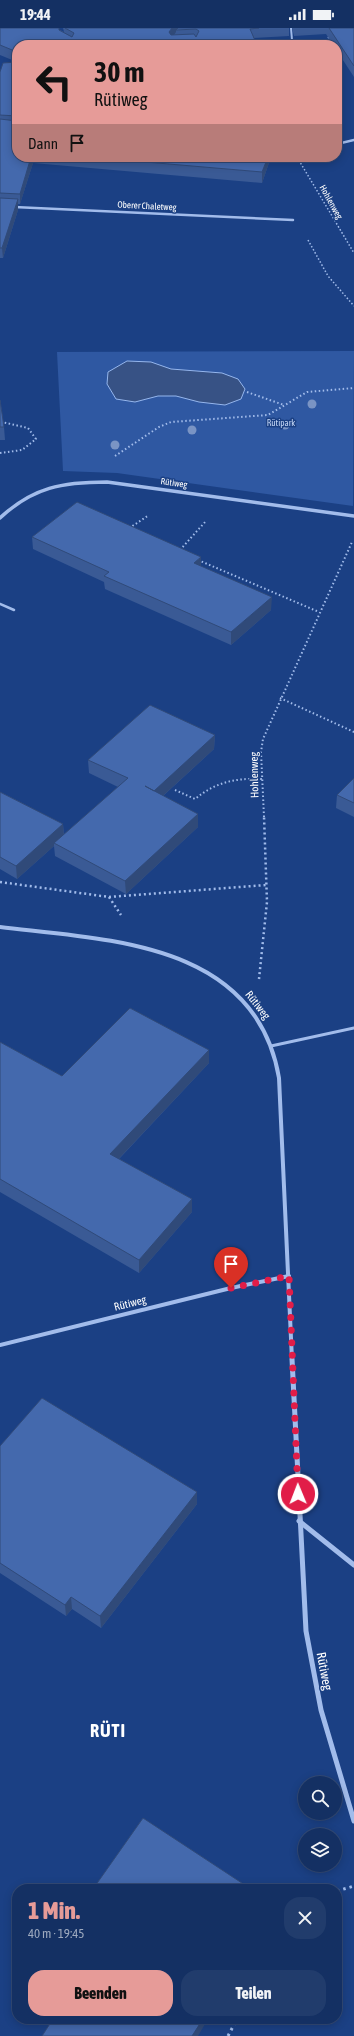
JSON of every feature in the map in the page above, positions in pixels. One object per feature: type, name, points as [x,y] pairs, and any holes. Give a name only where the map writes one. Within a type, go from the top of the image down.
[{"type":"street","points":[[342,143],[354,140]]},
{"type":"street","name":"Oberer Chaletweg","points":[[8,206],[294,220]]},
{"type":"street","name":"Rütiweg","points":[[0,518],[32,494],[52,486],[78,482],[107,482],[354,516]]},
{"type":"street","name":"Rütiweg","points":[[0,927],[123,943],[164,952],[178,957],[207,972],[241,997],[261,1023],[271,1046],[279,1078],[299,1521],[306,1631],[321,1710],[354,1821]]},
{"type":"street","name":"Rütiweg","points":[[0,1345],[231,1288],[289,1276]]},
{"type":"street","points":[[299,1521],[354,1565]]},
{"type":"lane","points":[[291,28],[292,40]]},
{"type":"lane","points":[[0,604],[14,610]]},
{"type":"lane","points":[[271,1046],[354,1028]]},
{"type":"path","points":[[328,40],[331,31]]},
{"type":"path","name":"Hohlenweg","points":[[300,162],[337,227],[354,253]]},
{"type":"path","points":[[294,220],[307,237],[328,276],[354,306]]},
{"type":"path","points":[[110,458],[124,451],[159,427],[171,422],[268,415],[307,392],[354,388]]},
{"type":"path","points":[[247,392],[284,405]]},
{"type":"path","points":[[0,453],[22,450],[36,439],[28,428],[2,422]]},
{"type":"path","points":[[138,531],[131,527],[180,492]]},
{"type":"path","points":[[179,552],[204,525],[216,497]]},
{"type":"path","name":"Hohlenweg","points":[[241,997],[258,988],[267,902],[261,752],[263,739],[280,698],[354,537]]},
{"type":"path","points":[[193,558],[319,612]]},
{"type":"path","points":[[280,698],[354,732]]},
{"type":"path","points":[[175,790],[195,799],[205,790],[222,781],[243,778],[262,779]]},
{"type":"path","points":[[0,882],[109,897],[266,885]]},
{"type":"path","points":[[342,1890],[354,1886]]},
{"type":"path","points":[[228,2036],[234,2024]]},
{"type":"green space","name":"Rütipark","points":[[354,351],[353,506],[117,473],[63,471],[57,352]]},
{"type":"shaded area","points":[[127,361],[151,362],[171,369],[222,373],[238,379],[245,389],[241,399],[225,405],[199,402],[176,396],[158,396],[135,402],[116,399],[107,384],[108,372]]},
{"type":"building","points":[[0,28],[59,28],[59,30],[72,37],[74,33],[65,28],[172,28],[169,32],[171,35],[194,34],[196,37],[199,31],[196,29],[176,30],[178,28],[259,28],[250,29],[255,40],[12,40],[12,50],[0,45]]},
{"type":"building","points":[[329,28],[354,28],[354,66],[342,48],[342,40],[337,40]]},
{"type":"building","points":[[12,62],[12,116],[0,115],[0,72],[3,63]]},
{"type":"building","points":[[0,119],[12,120],[12,162],[30,162],[20,194],[0,193]]},
{"type":"building","points":[[145,162],[266,162],[262,172]]},
{"type":"building","points":[[0,198],[18,199],[2,248],[0,248]]},
{"type":"building","points":[[0,400],[4,427],[0,427]]},
{"type":"building","points":[[77,502],[201,557],[194,563],[272,597],[231,632],[104,576],[109,572],[32,537]]},
{"type":"building","points":[[150,705],[215,735],[154,791],[198,814],[125,881],[54,843],[128,778],[88,760]]},
{"type":"building","points":[[354,778],[354,803],[337,795]]},
{"type":"building","points":[[0,792],[63,824],[16,866],[0,857]]},
{"type":"building","points":[[130,1008],[209,1050],[110,1154],[192,1199],[139,1260],[0,1179],[0,1042],[62,1076]]},
{"type":"building","points":[[42,1398],[197,1492],[100,1616],[71,1597],[65,1605],[0,1563],[0,1446]]},
{"type":"building","points":[[143,1818],[243,1884],[97,1884]]},
{"type":"building","points":[[50,2024],[200,2024],[192,2036],[42,2036]]},
{"type":"district","name":"RÜTI","points":[[108,1731]]},
{"type":"route","points":[[231,1288],[289,1276],[298,1494]]}]
